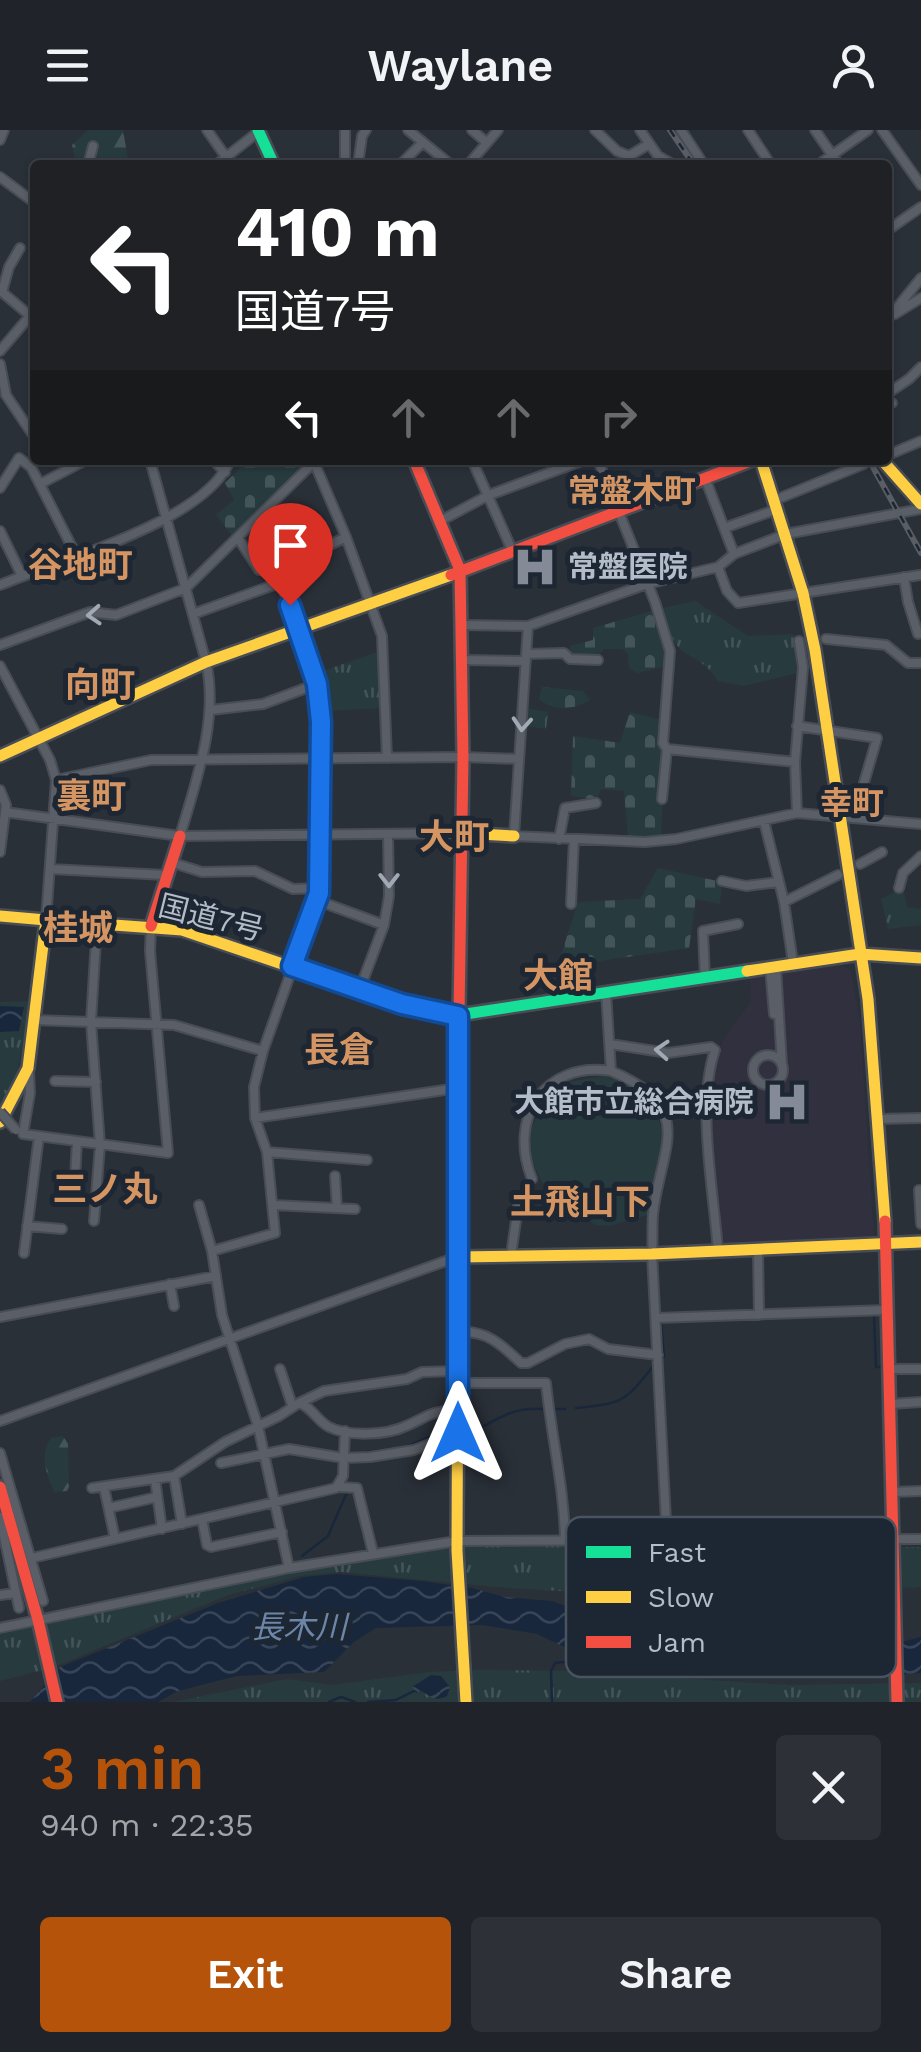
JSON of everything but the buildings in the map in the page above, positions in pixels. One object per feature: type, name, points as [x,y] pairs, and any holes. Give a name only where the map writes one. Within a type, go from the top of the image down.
[{"type":"main road","points":[[262,132],[272,160]]},
{"type":"main road","points":[[416,465],[460,570],[463,757],[458,1016],[457,1546],[466,1701]]},
{"type":"main road","points":[[0,756],[206,662],[740,465]]},
{"type":"main road","points":[[763,465],[803,593],[868,999],[886,1244],[892,1517]]},
{"type":"main road","points":[[886,465],[921,507]]},
{"type":"main road","points":[[462,833],[514,836]]},
{"type":"main road","points":[[151,926],[180,836]]},
{"type":"main road","name":"国道7号","points":[[0,916],[151,926],[204,936],[359,991],[458,1016],[860,954],[921,958]]},
{"type":"main road","points":[[0,1122],[28,1068],[46,920]]},
{"type":"main road","points":[[457,1257],[718,1252],[921,1242]]},
{"type":"main road","points":[[0,1486],[57,1702]]},
{"type":"main road","points":[[896,1670],[897,1702]]},
{"type":"street","points":[[0,140],[4,130]]},
{"type":"street","points":[[206,130],[226,157]]},
{"type":"street","points":[[345,130],[345,160]]},
{"type":"street","points":[[359,160],[366,130]]},
{"type":"street","points":[[408,130],[444,160]]},
{"type":"street","points":[[472,130],[487,144]]},
{"type":"street","points":[[473,160],[498,130]]},
{"type":"street","points":[[595,130],[629,156],[650,144]]},
{"type":"street","points":[[640,130],[665,160]]},
{"type":"street","points":[[681,130],[701,160]]},
{"type":"street","points":[[748,130],[769,160]]},
{"type":"street","points":[[814,130],[836,160]]},
{"type":"street","points":[[825,160],[868,130]]},
{"type":"street","points":[[882,130],[921,185]]},
{"type":"street","points":[[222,160],[262,132]]},
{"type":"street","points":[[405,160],[423,142]]},
{"type":"street","points":[[89,160],[93,146]]},
{"type":"street","points":[[0,177],[30,199]]},
{"type":"street","points":[[892,227],[921,207]]},
{"type":"street","points":[[20,248],[2,292],[30,312]]},
{"type":"street","points":[[892,314],[921,278]]},
{"type":"street","points":[[892,316],[921,298]]},
{"type":"street","points":[[0,351],[30,319]]},
{"type":"street","points":[[0,364],[6,395],[30,431]]},
{"type":"street","points":[[892,397],[921,367]]},
{"type":"street","points":[[892,452],[921,441]]},
{"type":"street","points":[[0,488],[20,458],[30,463]]},
{"type":"street","points":[[33,465],[76,555]]},
{"type":"street","points":[[40,484],[76,465]]},
{"type":"street","points":[[152,465],[206,662],[211,710],[180,836]]},
{"type":"street","points":[[218,465],[226,472]]},
{"type":"street","points":[[0,584],[168,519],[197,501],[228,465]]},
{"type":"street","points":[[0,645],[90,612],[116,615],[186,588],[311,465]]},
{"type":"street","points":[[317,465],[382,636],[388,758]]},
{"type":"street","points":[[474,465],[512,550]]},
{"type":"street","points":[[442,520],[489,495],[570,465]]},
{"type":"street","points":[[600,465],[670,651],[662,799]]},
{"type":"street","points":[[724,528],[862,465]]},
{"type":"street","points":[[705,478],[734,554]]},
{"type":"street","points":[[461,625],[528,626],[647,584],[718,568],[734,554],[786,534],[921,507]]},
{"type":"street","points":[[0,531],[22,576]]},
{"type":"street","points":[[238,538],[259,570],[278,571],[346,537]]},
{"type":"street","points":[[718,568],[727,591],[738,603],[920,574]]},
{"type":"street","points":[[212,1251],[276,1233],[266,1152],[255,1118],[254,1086],[319,888],[317,684],[278,571]]},
{"type":"street","points":[[904,577],[918,634]]},
{"type":"street","points":[[193,614],[282,582]]},
{"type":"street","points":[[528,626],[514,836],[645,842],[797,813],[920,824],[921,812]]},
{"type":"street","points":[[826,639],[886,645],[908,663],[921,664]]},
{"type":"street","points":[[797,813],[794,762],[803,666],[799,641]]},
{"type":"street","points":[[462,660],[564,654],[570,660],[598,660]]},
{"type":"street","points":[[0,666],[56,780],[46,920]]},
{"type":"street","points":[[211,710],[263,704],[317,684]]},
{"type":"street","points":[[797,726],[876,738],[858,800],[857,818]]},
{"type":"street","points":[[667,749],[794,762]]},
{"type":"street","points":[[56,780],[150,760],[520,759]]},
{"type":"street","points":[[0,790],[5,812],[0,852]]},
{"type":"street","points":[[560,839],[566,808],[596,804]]},
{"type":"street","points":[[5,812],[180,836],[462,833]]},
{"type":"street","points":[[764,821],[794,964]]},
{"type":"street","points":[[359,991],[384,925],[389,896],[388,834]]},
{"type":"street","points":[[571,904],[574,839]]},
{"type":"street","points":[[860,864],[882,852]]},
{"type":"street","points":[[899,888],[902,872],[921,856]]},
{"type":"street","points":[[51,869],[255,872],[293,888],[319,888]]},
{"type":"street","points":[[784,902],[838,875]]},
{"type":"street","points":[[722,881],[746,886],[778,882]]},
{"type":"street","points":[[316,900],[384,925]]},
{"type":"street","points":[[94,1221],[100,1145],[91,1022],[98,923]]},
{"type":"street","points":[[705,978],[703,931],[738,924]]},
{"type":"street","points":[[0,1112],[20,1132],[168,1153],[151,926]]},
{"type":"street","points":[[766,1056],[775,1042],[773,967]]},
{"type":"street","points":[[773,967],[782,1065],[782,1074],[778,1082],[769,1085],[760,1082],[753,1070],[757,1060],[766,1056],[776,1057],[782,1065]]},
{"type":"street","points":[[606,993],[611,1071]]},
{"type":"street","points":[[34,1020],[198,1030],[263,1051]]},
{"type":"street","points":[[610,1044],[668,1053],[716,1050],[707,1081],[706,1108],[718,1252]]},
{"type":"street","points":[[20,1132],[30,1094],[28,1068]]},
{"type":"street","points":[[532,1178],[523,1137],[526,1120],[551,1082],[571,1072],[611,1071],[640,1084],[656,1102],[668,1126],[667,1156],[653,1213],[652,1254],[666,1517]]},
{"type":"street","points":[[54,1080],[96,1082]]},
{"type":"street","points":[[255,1118],[458,1088]]},
{"type":"street","points":[[878,1119],[921,1118]]},
{"type":"street","points":[[24,1253],[38,1136]]},
{"type":"street","points":[[74,1197],[77,1142]]},
{"type":"street","points":[[266,1152],[368,1160]]},
{"type":"street","points":[[335,1176],[337,1208]]},
{"type":"street","points":[[919,1190],[921,1224]]},
{"type":"street","points":[[511,1255],[519,1200]]},
{"type":"street","points":[[272,1204],[355,1209]]},
{"type":"street","points":[[199,1205],[230,1339],[258,1426],[289,1568]]},
{"type":"street","points":[[27,1226],[62,1230]]},
{"type":"street","points":[[758,1250],[759,1314]]},
{"type":"street","points":[[0,1422],[457,1257]]},
{"type":"street","points":[[0,1317],[216,1276]]},
{"type":"street","points":[[170,1284],[174,1306]]},
{"type":"street","points":[[656,1318],[887,1310]]},
{"type":"street","points":[[458,1332],[478,1331],[493,1338],[521,1363],[565,1344],[589,1339],[608,1349],[658,1355]]},
{"type":"street","points":[[280,1369],[296,1404]]},
{"type":"street","points":[[889,1369],[921,1369]]},
{"type":"street","points":[[0,1628],[39,1626],[289,1568],[373,1553],[566,1538],[565,1505],[546,1383],[422,1372],[407,1379],[324,1391],[225,1442],[174,1476],[92,1488]]},
{"type":"street","points":[[890,1404],[921,1402]]},
{"type":"street","points":[[296,1404],[306,1405],[326,1426],[345,1431],[394,1430],[429,1412],[458,1410]]},
{"type":"street","points":[[338,1487],[345,1431]]},
{"type":"street","points":[[221,1462],[289,1449],[344,1458],[414,1450],[458,1433]]},
{"type":"street","points":[[0,1452],[44,1601]]},
{"type":"street","points":[[174,1476],[182,1524]]},
{"type":"street","points":[[155,1479],[162,1528]]},
{"type":"street","points":[[104,1487],[116,1539]]},
{"type":"street","points":[[32,1558],[338,1487],[357,1488],[373,1553]]},
{"type":"street","points":[[892,1492],[921,1491]]},
{"type":"street","points":[[109,1508],[157,1497]]},
{"type":"street","points":[[0,1518],[19,1608]]},
{"type":"street","points":[[202,1519],[207,1544],[211,1546],[282,1532]]},
{"type":"street","points":[[896,1541],[921,1539]]},
{"type":"street","points":[[0,1567],[11,1564]]},
{"type":"street","points":[[0,1595],[16,1592]]},
{"type":"shaded area","name":"大館市立総合病院","points":[[839,963],[851,971],[860,1021],[874,1237],[722,1244],[708,1096],[723,1040],[751,1001],[750,977]]},
{"type":"green space","points":[[88,130],[123,130],[128,160],[75,160],[72,145]]},
{"type":"green space","points":[[243,465],[308,465],[234,538],[216,515],[234,500],[225,483]]},
{"type":"green space","points":[[695,601],[748,636],[794,634],[797,673],[744,686],[718,681],[678,647],[667,625],[663,608]]},
{"type":"green space","points":[[652,611],[663,636],[666,666],[638,673],[629,668],[628,654],[622,649],[604,649],[595,658],[571,658],[570,646],[593,640],[593,628]]},
{"type":"green space","points":[[381,651],[383,708],[323,711],[317,673]]},
{"type":"green space","points":[[542,687],[583,691],[590,700],[570,708],[557,708],[539,699]]},
{"type":"green space","points":[[526,708],[548,712],[546,729],[525,726]]},
{"type":"green space","points":[[630,712],[662,720],[659,747],[665,748],[661,836],[628,838],[624,791],[601,789],[597,799],[571,796],[573,736],[620,743]]},
{"type":"green space","points":[[658,868],[722,882],[720,904],[696,899],[689,948],[579,964],[578,974],[570,973],[559,961],[578,902],[640,899]]},
{"type":"green space","points":[[903,888],[907,907],[921,909],[921,925],[888,929],[881,899]]},
{"type":"green space","points":[[31,1001],[17,1072],[0,1107],[0,1002]]},
{"type":"green space","points":[[603,1076],[629,1085],[646,1098],[661,1130],[659,1170],[648,1215],[609,1226],[595,1225],[544,1186],[530,1157],[529,1132],[549,1095],[569,1082]]},
{"type":"green space","points":[[63,1436],[68,1444],[69,1487],[67,1491],[55,1492],[47,1472],[45,1451],[51,1438]]},
{"type":"green space","points":[[449,1546],[566,1546],[566,1591],[341,1572],[300,1576],[228,1595],[54,1667],[0,1681],[0,1634],[289,1569]]},
{"type":"green space","points":[[896,1547],[921,1547],[921,1587],[896,1588]]},
{"type":"green space","points":[[566,1671],[566,1677],[663,1677],[789,1685],[921,1683],[921,1702],[173,1702],[287,1679],[332,1685],[430,1672]]},
{"type":"water","points":[[0,1006],[24,1007],[19,1031],[0,1032]]},
{"type":"water","name":"長木川","points":[[336,1574],[422,1581],[505,1597],[552,1601],[566,1606],[566,1648],[537,1634],[482,1625],[376,1628],[354,1642],[324,1672],[237,1676],[178,1691],[158,1702],[30,1702],[60,1667],[218,1603],[304,1577]]},
{"type":"water","name":"長木川","points":[[921,1637],[921,1673],[896,1675],[896,1643]]},
{"type":"water","points":[[431,1675],[441,1676],[450,1687],[447,1696],[436,1699],[421,1691],[416,1693],[412,1687]]},
{"type":"waterway","points":[[874,1316],[876,1367],[883,1367]]},
{"type":"waterway","points":[[664,1321],[664,1357]]},
{"type":"waterway","points":[[576,1408],[621,1399],[654,1365]]},
{"type":"waterway","points":[[479,1429],[510,1413],[545,1409]]},
{"type":"waterway","points":[[552,1409],[565,1409]]},
{"type":"waterway","points":[[352,1454],[406,1447],[434,1435]]},
{"type":"waterway","points":[[302,1556],[328,1536],[347,1492]]},
{"type":"waterway","points":[[552,1702],[551,1671],[555,1663],[566,1662]]},
{"type":"waterway","points":[[368,1702],[396,1700],[414,1691]]},
{"type":"waterway","points":[[329,1702],[341,1697],[355,1702]]},
{"type":"railway","points":[[670,130],[691,160]]},
{"type":"railway","points":[[872,465],[921,553]]},
{"type":"traffic: fast","points":[[258,130],[272,160]]},
{"type":"traffic: fast","points":[[300,970],[403,1004],[459,1015],[747,971]]},
{"type":"traffic: slow","points":[[763,465],[803,593],[815,650],[868,999],[885,1221]]},
{"type":"traffic: slow","points":[[886,465],[921,504]]},
{"type":"traffic: slow","points":[[0,756],[206,662],[451,575]]},
{"type":"traffic: slow","points":[[462,833],[514,836]]},
{"type":"traffic: slow","points":[[0,916],[46,920]]},
{"type":"traffic: slow","points":[[0,1122],[28,1068],[46,920],[182,930],[300,970]]},
{"type":"traffic: slow","points":[[747,971],[860,954],[921,958]]},
{"type":"traffic: slow","points":[[459,1015],[457,1551],[466,1702]]},
{"type":"traffic: slow","points":[[457,1257],[652,1254],[921,1242]]},
{"type":"traffic: jam","points":[[416,465],[460,570],[463,757],[459,1015]]},
{"type":"traffic: jam","points":[[451,575],[740,465]]},
{"type":"traffic: jam","points":[[151,926],[180,836]]},
{"type":"traffic: jam","points":[[885,1221],[892,1517]]},
{"type":"traffic: jam","points":[[0,1487],[57,1702]]},
{"type":"traffic: jam","points":[[896,1662],[897,1702]]},
{"type":"place","name":"常盤医院","points":[[535,567]]},
{"type":"place","name":"大館市立総合病院","points":[[787,1102]]},
{"type":"district","name":"常盤木町","points":[[632,491]]},
{"type":"district","name":"谷地町","points":[[80,565]]},
{"type":"district","name":"向町","points":[[100,685]]},
{"type":"district","name":"裏町","points":[[91,796]]},
{"type":"district","name":"幸町","points":[[852,803]]},
{"type":"district","name":"大町","points":[[454,837]]},
{"type":"district","name":"桂城","points":[[78,928]]},
{"type":"district","name":"大館","points":[[558,976]]},
{"type":"district","name":"長倉","points":[[339,1050]]},
{"type":"district","name":"三ノ丸","points":[[105,1189]]},
{"type":"district","name":"土飛山下","points":[[580,1202]]},
{"type":"route","points":[[290,605],[317,684],[321,722],[319,893],[292,966],[402,1004],[458,1016],[458,1433]]}]
